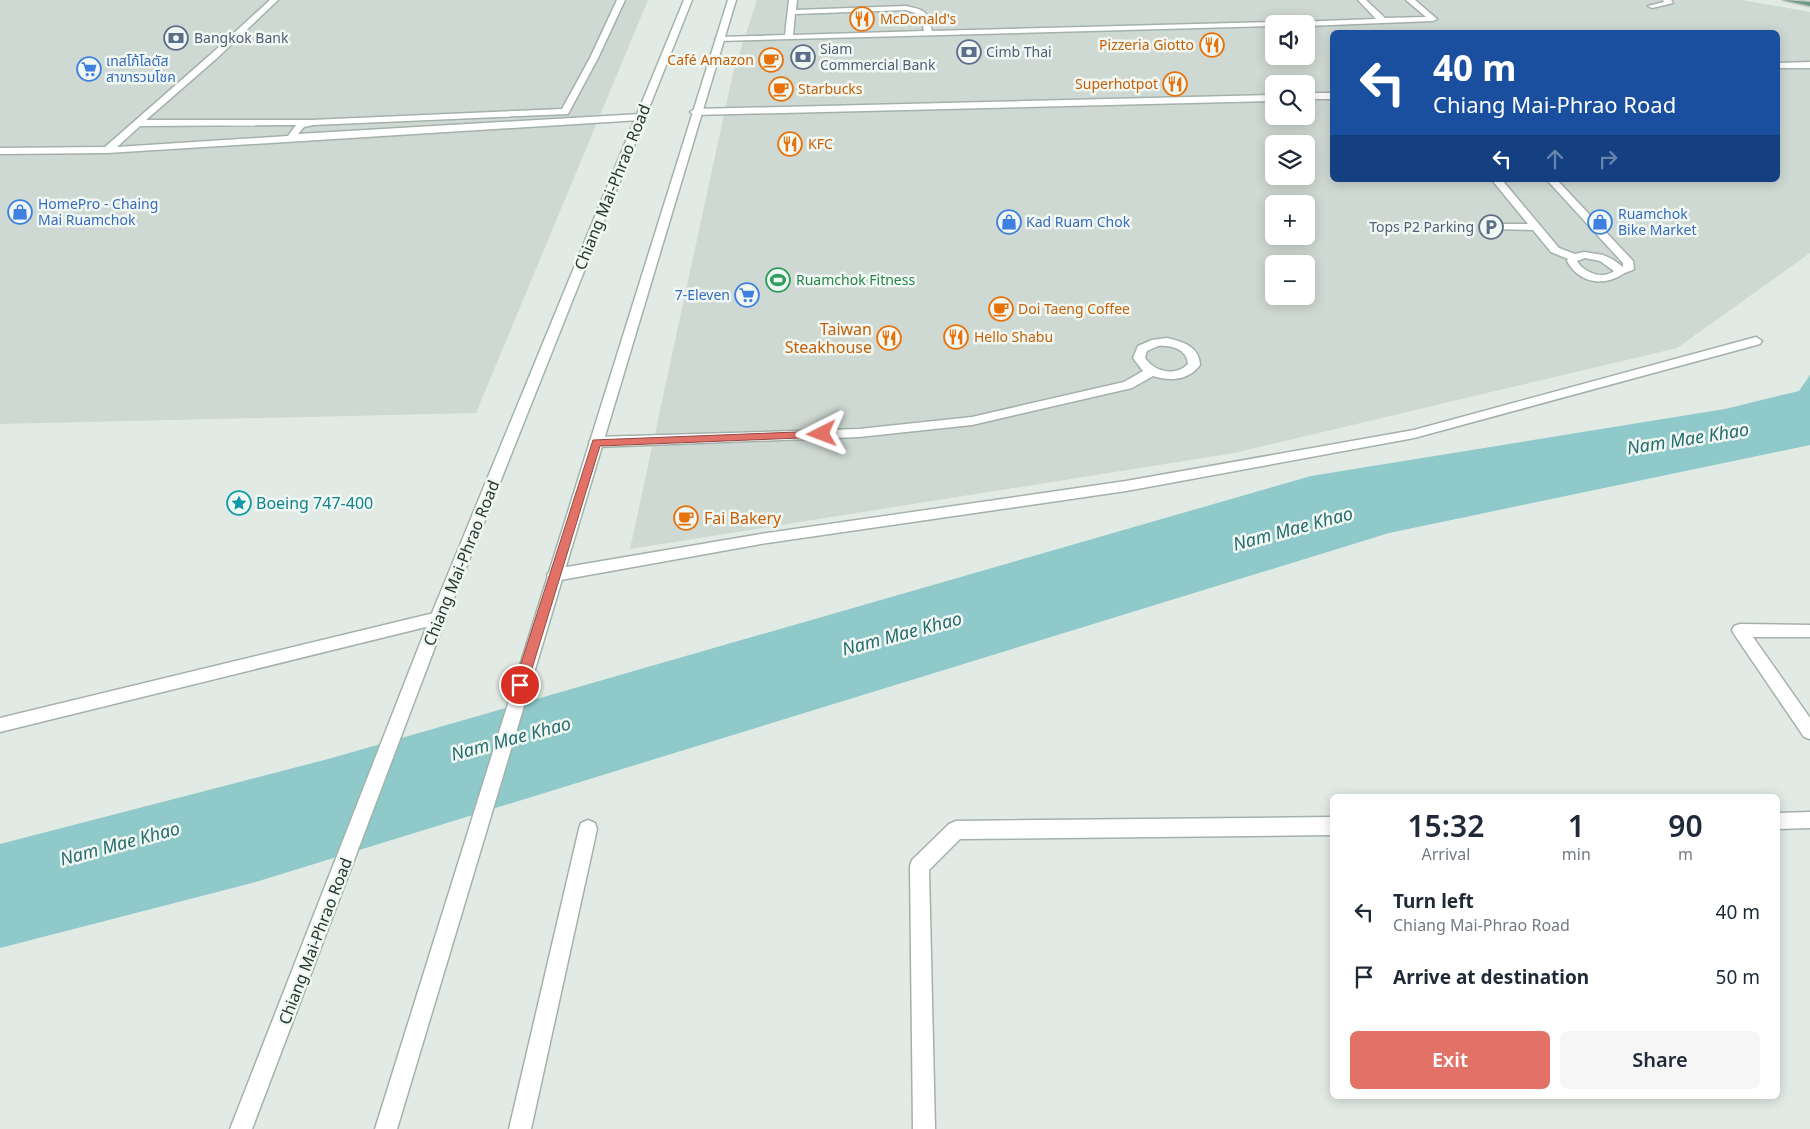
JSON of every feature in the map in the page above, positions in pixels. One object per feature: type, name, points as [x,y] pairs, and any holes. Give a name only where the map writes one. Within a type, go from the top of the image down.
[{"type":"main road","points":[[107,150],[241,32],[274,0]]},
{"type":"main road","points":[[139,123],[313,122],[565,112],[594,58],[620,0]]},
{"type":"main road","name":"Chiang Mai-Phrao Road","points":[[242,1129],[337,886],[438,618],[688,0]]},
{"type":"main road","points":[[386,1129],[459,882],[596,442],[695,112],[732,0]]},
{"type":"main road","points":[[789,37],[794,0]]},
{"type":"main road","points":[[1362,0],[1383,21]]},
{"type":"main road","points":[[1315,23],[1433,19],[1410,0]]},
{"type":"main road","points":[[1652,6],[1669,3],[1668,0]]},
{"type":"main road","points":[[1787,0],[1810,4]]},
{"type":"main road","points":[[792,12],[906,8],[918,10],[926,16],[929,34]]},
{"type":"main road","points":[[1374,12],[1423,11]]},
{"type":"main road","points":[[719,39],[1265,24]]},
{"type":"main road","points":[[1780,66],[1808,65]]},
{"type":"main road","points":[[1315,96],[1330,96]]},
{"type":"main road","points":[[695,112],[1265,98]]},
{"type":"main road","points":[[0,150],[107,150],[640,117]]},
{"type":"main road","points":[[298,138],[292,135],[301,125],[313,122]]},
{"type":"main road","points":[[1500,182],[1555,250],[1574,258],[1584,255],[1598,257],[1612,262],[1620,271]]},
{"type":"main road","points":[[1554,182],[1630,265],[1628,269],[1620,271],[1611,278],[1596,277],[1576,269],[1572,261],[1574,258]]},
{"type":"main road","points":[[1491,227],[1536,227]]},
{"type":"main road","points":[[555,575],[761,540],[1126,486],[1414,434],[1756,341]]},
{"type":"main road","points":[[596,442],[859,433],[972,421],[1128,385],[1152,371]]},
{"type":"main road","points":[[0,725],[438,618]]},
{"type":"main road","points":[[1810,630],[1740,630],[1810,732]]},
{"type":"main road","points":[[1780,821],[1810,820]]},
{"type":"main road","points":[[924,1129],[919,866],[956,830],[1330,826]]},
{"type":"main road","points":[[520,1129],[588,829]]},
{"type":"shaded area","points":[[0,0],[648,0],[476,413],[0,424]]},
{"type":"shaded area","points":[[757,0],[1742,0],[1810,12],[1810,253],[1677,348],[1234,453],[630,549],[733,73]]},
{"type":"water","name":"Nam Mae Khao","points":[[1810,375],[1810,445],[1389,533],[252,883],[0,948],[0,844],[332,758],[1311,476],[1725,409],[1799,391]]},
{"type":"place","name":"McDonald's","points":[[862,19]]},
{"type":"place","name":"Bangkok Bank","points":[[176,38]]},
{"type":"place","name":"Pizzeria Giotto","points":[[1212,45]]},
{"type":"place","name":"Cimb Thai","points":[[969,52]]},
{"type":"place","name":"Siam Commercial Bank","points":[[803,57]]},
{"type":"place","name":"Café Amazon","points":[[771,60]]},
{"type":"place","name":"เทสโก้โลตัส สาขารวมโชค","points":[[89,69]]},
{"type":"place","name":"Superhotpot","points":[[1175,84]]},
{"type":"place","name":"Starbucks","points":[[781,89]]},
{"type":"place","name":"KFC","points":[[790,144]]},
{"type":"place","name":"HomePro - Chaing Mai Ruamchok","points":[[20,212]]},
{"type":"place","name":"Kad Ruam Chok","points":[[1009,222]]},
{"type":"place","name":"Ruamchok Bike Market","points":[[1600,222]]},
{"type":"place","name":"Tops P2 Parking","points":[[1491,227]]},
{"type":"place","name":"Ruamchok Fitness","points":[[778,280]]},
{"type":"place","name":"7-Eleven","points":[[747,295]]},
{"type":"place","name":"Doi Taeng Coffee","points":[[1001,309]]},
{"type":"place","name":"Hello Shabu","points":[[956,337]]},
{"type":"place","name":"Taiwan Steakhouse","points":[[889,338]]},
{"type":"place","name":"Boeing 747-400","points":[[239,503]]},
{"type":"place","name":"Fai Bakery","points":[[686,518]]},
{"type":"route","points":[[520,685],[596,442],[672,441],[822,434]]}]
